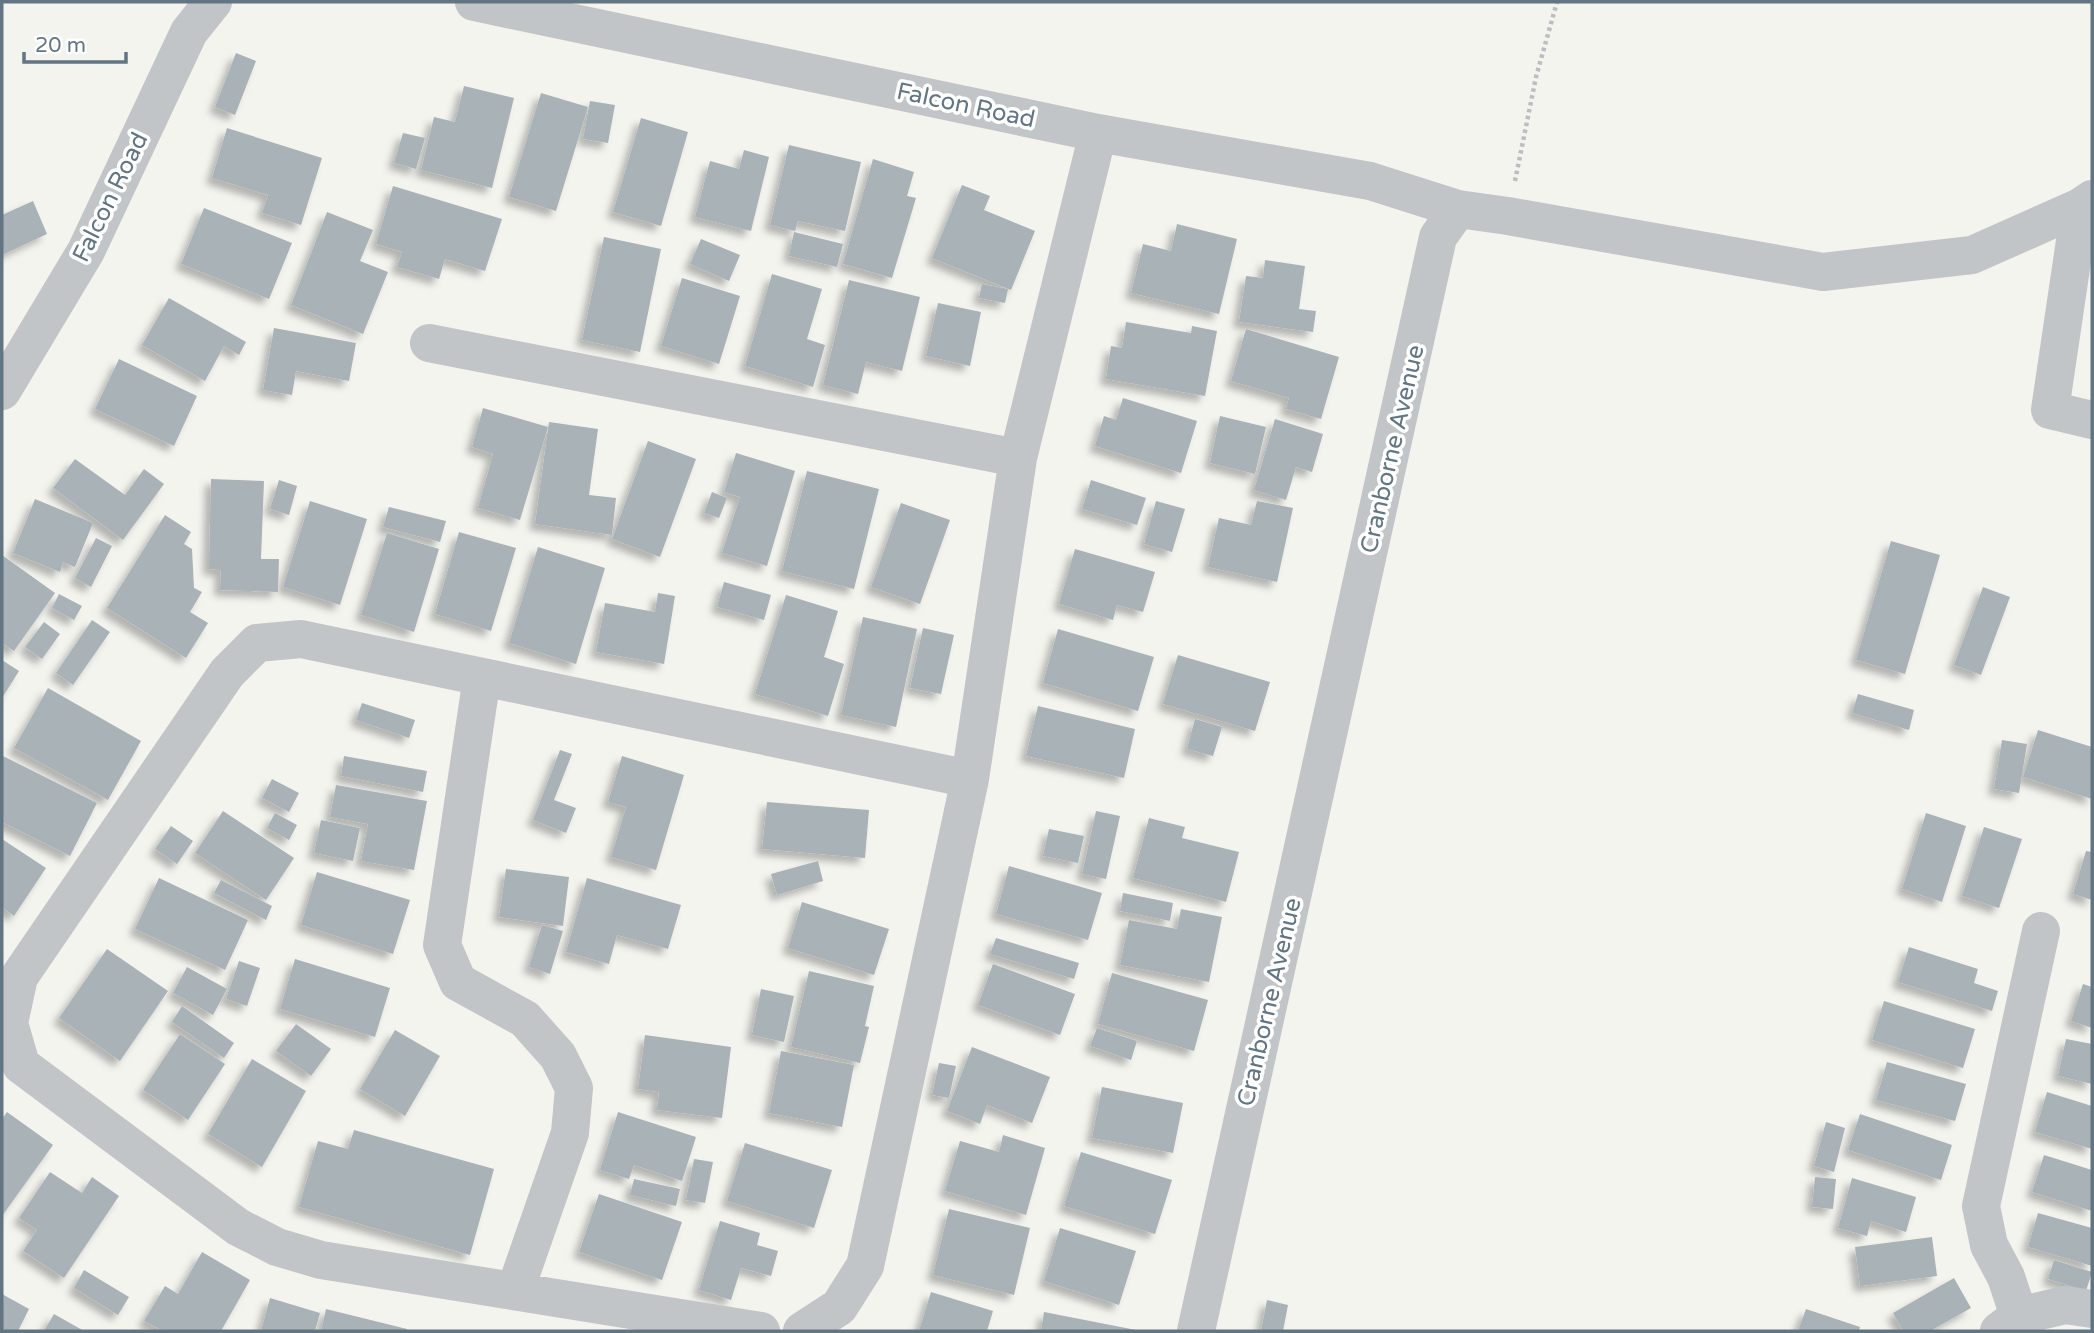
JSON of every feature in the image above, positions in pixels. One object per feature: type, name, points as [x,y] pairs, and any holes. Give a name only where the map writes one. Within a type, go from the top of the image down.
[{"type":"street","name":"Falcon Road","points":[[2,391],[86,251],[189,32],[213,2]]},
{"type":"street","name":"Falcon Road","points":[[474,2],[1098,133],[1370,181],[1458,209]]},
{"type":"street","points":[[802,1331],[839,1307],[865,1266],[970,779],[1018,458],[1098,133]]},
{"type":"street","points":[[1458,209],[1823,272],[1972,255],[2086,203]]},
{"type":"street","points":[[2086,203],[2050,410],[2092,420]]},
{"type":"street","name":"Cranborne Avenue","points":[[1196,1331],[1438,237],[1458,209]]},
{"type":"street","points":[[429,343],[1018,458]]},
{"type":"street","points":[[761,1331],[623,1320],[515,1291],[321,1260],[277,1247],[238,1227],[21,1065],[9,1023],[19,977],[227,673],[257,643],[301,639],[970,779]]},
{"type":"street","points":[[482,677],[442,945],[458,982],[525,1019],[558,1056],[573,1088],[570,1133],[515,1291]]},
{"type":"street","points":[[2041,931],[1981,1206],[1989,1245],[2006,1277],[2009,1324],[2065,1305],[2092,1309]]},
{"type":"path","points":[[1508,216],[1536,77],[1557,2]]},
{"type":"building","points":[[236,53],[256,61],[235,115],[215,107]]},
{"type":"building","points":[[464,86],[514,98],[492,188],[421,170],[434,117],[455,122]]},
{"type":"building","points":[[541,93],[588,107],[556,211],[509,197]]},
{"type":"building","points":[[590,101],[615,105],[608,143],[583,139]]},
{"type":"building","points":[[641,118],[688,132],[661,226],[613,212]]},
{"type":"building","points":[[227,128],[322,158],[301,225],[262,213],[268,195],[212,178]]},
{"type":"building","points":[[403,133],[425,138],[416,169],[394,163]]},
{"type":"building","points":[[789,145],[861,162],[845,231],[798,221],[795,231],[770,225]]},
{"type":"building","points":[[744,150],[769,157],[751,231],[695,217],[710,161],[739,169]]},
{"type":"building","points":[[873,159],[914,172],[907,196],[916,198],[892,278],[843,264]]},
{"type":"building","points":[[962,185],[990,196],[984,210],[1035,231],[1011,290],[932,258]]},
{"type":"building","points":[[393,186],[502,219],[485,271],[445,259],[439,279],[397,267],[402,252],[376,244]]},
{"type":"building","points":[[33,201],[47,234],[2,255],[2,215]]},
{"type":"building","points":[[204,208],[292,243],[269,299],[181,264]]},
{"type":"building","points":[[327,212],[373,230],[360,261],[388,272],[363,334],[291,305]]},
{"type":"building","points":[[1177,224],[1237,239],[1219,314],[1131,293],[1143,244],[1171,251]]},
{"type":"building","points":[[794,232],[843,244],[837,267],[789,256]]},
{"type":"building","points":[[604,237],[661,249],[640,352],[582,340]]},
{"type":"building","points":[[701,239],[740,255],[729,281],[690,264]]},
{"type":"building","points":[[1265,260],[1305,266],[1299,309],[1316,311],[1313,332],[1239,322],[1246,276],[1263,278]]},
{"type":"building","points":[[772,274],[822,289],[807,339],[825,345],[813,387],[745,366]]},
{"type":"building","points":[[682,278],[740,296],[719,364],[661,346]]},
{"type":"building","points":[[849,280],[920,297],[902,371],[866,362],[858,394],[823,385]]},
{"type":"building","points":[[982,284],[1008,289],[1005,303],[979,298]]},
{"type":"building","points":[[169,298],[246,342],[239,355],[224,346],[205,381],[142,345]]},
{"type":"building","points":[[938,303],[981,312],[970,366],[926,356]]},
{"type":"building","points":[[1126,322],[1191,333],[1192,326],[1217,331],[1205,396],[1106,379],[1111,346],[1122,348]]},
{"type":"building","points":[[274,328],[356,343],[349,381],[296,371],[292,395],[263,390]]},
{"type":"building","points":[[1246,329],[1339,357],[1321,419],[1286,409],[1289,398],[1231,381]]},
{"type":"building","points":[[119,359],[197,396],[174,446],[95,409]]},
{"type":"building","points":[[1123,398],[1197,421],[1181,473],[1095,446],[1104,416],[1116,420]]},
{"type":"building","points":[[483,408],[548,427],[520,520],[478,508],[493,454],[472,447]]},
{"type":"building","points":[[1220,416],[1266,427],[1255,474],[1210,463]]},
{"type":"building","points":[[1275,419],[1323,434],[1312,472],[1296,467],[1286,500],[1254,490]]},
{"type":"building","points":[[549,422],[598,429],[589,495],[616,498],[612,535],[535,524]]},
{"type":"building","points":[[648,441],[696,459],[660,557],[612,539]]},
{"type":"building","points":[[736,453],[795,471],[767,566],[722,553],[740,497],[724,492]]},
{"type":"building","points":[[75,459],[125,495],[144,469],[164,484],[123,540],[53,488]]},
{"type":"building","points":[[807,471],[879,489],[854,589],[782,571]]},
{"type":"building","points":[[211,479],[264,481],[261,559],[279,559],[278,592],[220,590],[221,570],[209,569]]},
{"type":"building","points":[[279,480],[297,486],[289,515],[270,509]]},
{"type":"building","points":[[1091,480],[1146,498],[1137,525],[1082,509]]},
{"type":"building","points":[[712,492],[727,498],[719,518],[704,513]]},
{"type":"building","points":[[35,499],[93,523],[75,567],[63,562],[60,572],[13,553]]},
{"type":"building","points":[[310,501],[367,519],[340,605],[283,587]]},
{"type":"building","points":[[1156,501],[1185,509],[1172,552],[1144,544]]},
{"type":"building","points":[[1257,501],[1293,508],[1277,582],[1208,567],[1219,518],[1251,525]]},
{"type":"building","points":[[901,503],[950,520],[920,604],[871,587]]},
{"type":"building","points":[[389,507],[446,521],[440,542],[383,527]]},
{"type":"building","points":[[165,515],[191,532],[184,544],[192,549],[194,588],[202,592],[190,612],[208,623],[186,658],[107,608]]},
{"type":"building","points":[[459,532],[516,548],[491,631],[435,614]]},
{"type":"building","points":[[387,533],[439,549],[414,632],[361,615]]},
{"type":"building","points":[[96,538],[112,546],[91,587],[75,578]]},
{"type":"building","points":[[1891,541],[1940,555],[1905,674],[1856,660]]},
{"type":"building","points":[[538,547],[605,568],[576,664],[509,643]]},
{"type":"building","points":[[1075,549],[1155,572],[1143,612],[1117,605],[1113,620],[1059,604]]},
{"type":"building","points":[[2,555],[55,593],[14,651],[2,643]]},
{"type":"building","points":[[724,582],[771,595],[764,620],[717,607]]},
{"type":"building","points":[[1983,587],[2010,597],[1981,675],[1954,665]]},
{"type":"building","points":[[658,593],[675,596],[664,664],[596,652],[605,603],[655,612]]},
{"type":"building","points":[[59,594],[82,606],[74,620],[52,608]]},
{"type":"building","points":[[786,595],[838,611],[824,657],[844,664],[828,716],[755,694]]},
{"type":"building","points":[[863,617],[917,629],[896,727],[841,715]]},
{"type":"building","points":[[92,620],[110,632],[73,685],[56,673]]},
{"type":"building","points":[[44,622],[60,634],[42,659],[25,647]]},
{"type":"building","points":[[923,628],[954,635],[941,694],[910,688]]},
{"type":"building","points":[[1058,629],[1154,657],[1138,711],[1043,683]]},
{"type":"building","points":[[1178,655],[1270,682],[1255,731],[1163,704]]},
{"type":"building","points":[[2,660],[19,671],[2,698]]},
{"type":"building","points":[[48,688],[141,741],[108,800],[14,748]]},
{"type":"building","points":[[1858,694],[1914,710],[1909,730],[1852,713]]},
{"type":"building","points":[[362,703],[415,720],[409,738],[356,720]]},
{"type":"building","points":[[1038,706],[1135,729],[1124,778],[1026,756]]},
{"type":"building","points":[[1195,719],[1222,727],[1213,756],[1187,749]]},
{"type":"building","points":[[2038,730],[2092,747],[2092,799],[2023,777]]},
{"type":"building","points":[[2002,740],[2027,744],[2019,793],[1994,789]]},
{"type":"building","points":[[560,750],[572,754],[554,800],[576,808],[566,833],[533,820]]},
{"type":"building","points":[[3,756],[97,803],[70,856],[2,822]]},
{"type":"building","points":[[344,756],[427,771],[423,792],[341,776]]},
{"type":"building","points":[[622,756],[684,775],[656,870],[611,857],[626,807],[608,802]]},
{"type":"building","points":[[272,779],[299,793],[289,812],[262,798]]},
{"type":"building","points":[[336,785],[427,801],[414,870],[361,861],[368,824],[330,817]]},
{"type":"building","points":[[767,802],[869,810],[865,858],[762,849]]},
{"type":"building","points":[[223,811],[294,858],[266,900],[195,853]]},
{"type":"building","points":[[1096,811],[1120,816],[1106,879],[1082,874]]},
{"type":"building","points":[[275,813],[297,825],[289,840],[267,828]]},
{"type":"building","points":[[1926,813],[1966,826],[1942,902],[1902,889]]},
{"type":"building","points":[[1149,818],[1185,827],[1182,838],[1239,852],[1226,902],[1133,878]]},
{"type":"building","points":[[321,820],[360,828],[353,861],[314,853]]},
{"type":"building","points":[[171,826],[193,841],[177,864],[155,849]]},
{"type":"building","points":[[1984,827],[2022,839],[1999,908],[1962,896]]},
{"type":"building","points":[[1049,829],[1084,836],[1078,863],[1043,856]]},
{"type":"building","points":[[2,839],[46,868],[14,916],[2,907]]},
{"type":"building","points":[[2086,851],[2092,852],[2092,900],[2073,894]]},
{"type":"building","points":[[818,861],[823,881],[777,895],[771,874]]},
{"type":"building","points":[[1009,866],[1102,893],[1088,940],[996,914]]},
{"type":"building","points":[[506,869],[569,877],[563,926],[499,917]]},
{"type":"building","points":[[317,872],[410,900],[393,954],[301,925]]},
{"type":"building","points":[[159,878],[248,920],[225,970],[135,929]]},
{"type":"building","points":[[587,878],[681,905],[668,949],[617,935],[609,964],[566,952]]},
{"type":"building","points":[[221,880],[272,906],[266,920],[214,893]]},
{"type":"building","points":[[1123,893],[1173,903],[1170,921],[1120,911]]},
{"type":"building","points":[[802,902],[889,929],[874,975],[788,948]]},
{"type":"building","points":[[1181,909],[1222,917],[1209,982],[1120,965],[1129,920],[1177,929]]},
{"type":"building","points":[[542,925],[563,931],[550,974],[529,967]]},
{"type":"building","points":[[996,938],[1079,963],[1074,979],[990,954]]},
{"type":"building","points":[[1909,947],[1978,969],[1974,983],[1998,991],[1992,1011],[1898,982]]},
{"type":"building","points":[[107,949],[168,991],[120,1061],[59,1018]]},
{"type":"building","points":[[295,959],[390,988],[375,1037],[280,1009]]},
{"type":"building","points":[[239,961],[260,968],[247,1006],[226,999]]},
{"type":"building","points":[[993,964],[1075,994],[1060,1035],[978,1005]]},
{"type":"building","points":[[187,967],[227,989],[213,1015],[173,993]]},
{"type":"building","points":[[809,971],[874,986],[865,1026],[869,1027],[860,1063],[791,1047]]},
{"type":"building","points":[[1112,973],[1208,1000],[1194,1051],[1098,1024]]},
{"type":"building","points":[[2083,984],[2092,987],[2092,1028],[2071,1021]]},
{"type":"building","points":[[761,989],[794,996],[784,1042],[752,1035]]},
{"type":"building","points":[[1884,1001],[1975,1029],[1963,1068],[1872,1040]]},
{"type":"building","points":[[182,1006],[234,1043],[224,1058],[172,1022]]},
{"type":"building","points":[[296,1024],[331,1049],[311,1076],[276,1051]]},
{"type":"building","points":[[1097,1028],[1137,1041],[1131,1060],[1090,1046]]},
{"type":"building","points":[[395,1030],[440,1056],[405,1116],[360,1089]]},
{"type":"building","points":[[180,1034],[225,1064],[188,1120],[143,1090]]},
{"type":"building","points":[[645,1035],[731,1047],[722,1118],[657,1110],[659,1092],[638,1089]]},
{"type":"building","points":[[2066,1039],[2092,1044],[2092,1084],[2058,1076]]},
{"type":"building","points":[[972,1047],[1050,1077],[1032,1123],[987,1105],[980,1124],[947,1111]]},
{"type":"building","points":[[781,1051],[854,1065],[842,1127],[769,1113]]},
{"type":"building","points":[[252,1059],[306,1091],[262,1167],[208,1134]]},
{"type":"building","points":[[1887,1062],[1966,1084],[1955,1121],[1876,1100]]},
{"type":"building","points":[[939,1063],[956,1066],[949,1098],[932,1095]]},
{"type":"building","points":[[1102,1087],[1183,1103],[1173,1153],[1092,1138]]},
{"type":"building","points":[[2047,1092],[2092,1106],[2092,1149],[2035,1132]]},
{"type":"building","points":[[7,1112],[53,1145],[2,1216],[2,1119]]},
{"type":"building","points":[[618,1112],[696,1137],[682,1181],[634,1165],[629,1179],[600,1170]]},
{"type":"building","points":[[1860,1114],[1952,1145],[1941,1180],[1848,1150]]},
{"type":"building","points":[[1826,1122],[1845,1128],[1834,1172],[1814,1166]]},
{"type":"building","points":[[354,1130],[494,1169],[470,1255],[299,1207],[318,1141],[348,1149]]},
{"type":"building","points":[[1003,1135],[1045,1148],[1026,1215],[945,1191],[960,1141],[999,1152]]},
{"type":"building","points":[[745,1143],[832,1170],[814,1228],[727,1201]]},
{"type":"building","points":[[1081,1152],[1172,1180],[1155,1234],[1064,1206]]},
{"type":"building","points":[[2044,1155],[2092,1170],[2092,1211],[2032,1192]]},
{"type":"building","points":[[694,1159],[713,1162],[705,1203],[686,1200]]},
{"type":"building","points":[[50,1172],[82,1193],[92,1177],[119,1196],[64,1278],[23,1251],[37,1230],[19,1218]]},
{"type":"building","points":[[1815,1177],[1836,1179],[1833,1209],[1812,1207]]},
{"type":"building","points":[[1852,1178],[1916,1197],[1906,1232],[1871,1221],[1867,1236],[1838,1228]]},
{"type":"building","points":[[634,1179],[680,1189],[676,1206],[630,1195]]},
{"type":"building","points":[[599,1194],[682,1222],[662,1280],[579,1252]]},
{"type":"building","points":[[949,1209],[1030,1228],[1014,1295],[933,1275]]},
{"type":"building","points":[[2038,1213],[2092,1228],[2092,1266],[2028,1247]]},
{"type":"building","points":[[720,1221],[760,1233],[757,1245],[778,1251],[771,1276],[741,1268],[731,1300],[699,1290]]},
{"type":"building","points":[[1060,1228],[1136,1251],[1119,1305],[1044,1281]]},
{"type":"building","points":[[1932,1237],[1937,1276],[1860,1286],[1855,1247]]},
{"type":"building","points":[[202,1252],[250,1280],[221,1331],[163,1331],[144,1321],[165,1286],[178,1294]]},
{"type":"building","points":[[2054,1260],[2092,1272],[2086,1291],[2048,1279]]},
{"type":"building","points":[[84,1270],[129,1297],[118,1315],[74,1288]]},
{"type":"building","points":[[1954,1278],[1971,1308],[1930,1331],[1903,1331],[1893,1313]]},
{"type":"building","points":[[931,1292],[993,1311],[987,1331],[919,1331]]},
{"type":"building","points":[[2,1294],[29,1309],[18,1331],[2,1331]]},
{"type":"building","points":[[270,1298],[320,1313],[315,1331],[261,1331]]},
{"type":"building","points":[[1267,1300],[1288,1305],[1283,1331],[1261,1331]]},
{"type":"building","points":[[326,1309],[407,1329],[321,1331]]},
{"type":"building","points":[[1806,1309],[1860,1327],[1859,1331],[1798,1331]]},
{"type":"building","points":[[1044,1312],[1136,1330],[1041,1331]]},
{"type":"building","points":[[54,1314],[84,1331],[44,1331]]}]
